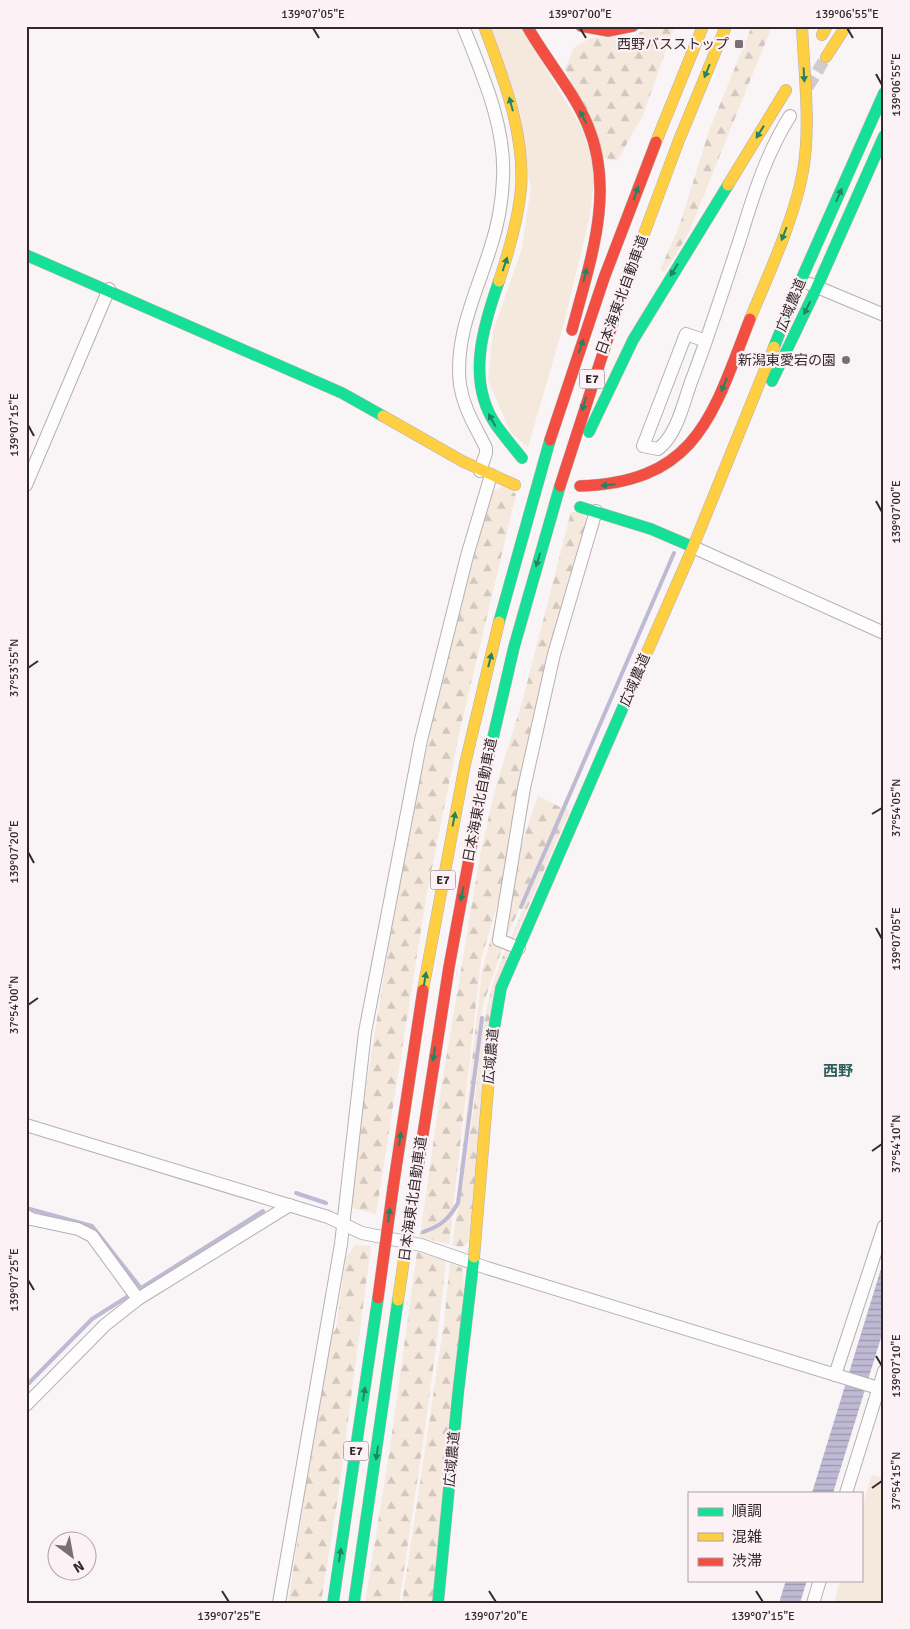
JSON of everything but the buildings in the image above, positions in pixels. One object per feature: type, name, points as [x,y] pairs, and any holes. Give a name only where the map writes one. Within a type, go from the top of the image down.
[{"type":"main road","points":[[484,26],[506,88],[516,124],[521,156],[521,188],[515,228],[484,329],[480,349],[479,373],[482,397],[490,417],[503,439],[522,458]]},
{"type":"main road","points":[[527,26],[575,101],[589,128],[599,159],[602,181],[600,215],[570,339]]},
{"type":"main road","points":[[581,26],[608,31],[633,26]]},
{"type":"main road","name":"日本海東北自動車道","points":[[333,1603],[417,1027],[456,809],[478,705],[511,577],[571,376],[637,189],[703,26]]},
{"type":"main road","name":"日本海東北自動車道","points":[[354,1603],[414,1192],[456,925],[491,743],[532,577],[591,382],[656,200],[726,26]]},
{"type":"main road","points":[[580,486],[620,484],[650,475],[663,468],[682,453],[702,430],[715,408],[796,201],[806,139],[802,26]]},
{"type":"main road","points":[[826,57],[846,26]]},
{"type":"main road","points":[[491,743],[520,660],[587,437],[606,393],[659,294],[786,90]]},
{"type":"main road","name":"広域農道","points":[[438,1603],[473,1262],[493,1024],[501,988],[693,547],[801,280],[884,92]]},
{"type":"main road","name":"広域農道","points":[[693,547],[817,287],[884,136]]},
{"type":"main road","points":[[26,255],[109,289],[342,393],[486,473],[515,485]]},
{"type":"main road","points":[[511,577],[565,358]]},
{"type":"main road","points":[[580,507],[651,529],[693,547]]},
{"type":"street","points":[[279,1603],[341,1244],[365,1032],[421,740],[486,473],[486,448],[469,418],[460,386],[460,353],[467,315],[492,244],[500,211],[503,178],[501,144],[496,116],[463,26]]},
{"type":"street","points":[[706,341],[686,334],[643,446],[658,449],[672,433],[706,341],[759,179],[773,145],[790,116]]},
{"type":"street","points":[[801,280],[884,315]]},
{"type":"street","points":[[26,485],[109,289]]},
{"type":"street","points":[[519,948],[499,940],[524,788],[554,654],[596,511]]},
{"type":"street","points":[[693,547],[884,633]]},
{"type":"street","points":[[26,1125],[328,1217],[362,1233],[421,1245],[878,1389]]},
{"type":"street","points":[[26,1404],[105,1325],[138,1299],[290,1205]]},
{"type":"street","points":[[26,1216],[31,1220],[78,1229],[92,1236],[138,1299]]},
{"type":"street","points":[[838,1376],[884,1226]]},
{"type":"street","points":[[846,1492],[884,1371]]},
{"type":"street","points":[[813,1603],[819,1582]]},
{"type":"green space","points":[[488,26],[520,26],[582,128],[595,170],[590,215],[564,323],[528,447],[511,433],[488,380],[493,332],[522,248],[531,187]]},
{"type":"green space","points":[[652,26],[674,27],[643,115],[617,161],[604,158],[565,69],[574,48],[590,38],[636,35]]},
{"type":"green space","points":[[752,26],[772,26],[689,232],[665,272],[660,270],[679,227],[709,131]]},
{"type":"green space","points":[[503,486],[516,494],[459,734],[427,892],[376,1214],[348,1207],[391,937],[421,775],[454,633],[492,492]]},
{"type":"green space","points":[[571,512],[582,514],[588,522],[503,885],[481,960],[453,1208],[436,1226],[421,1229],[441,1089],[481,850],[495,790],[523,699]]},
{"type":"green space","points":[[538,796],[562,808],[507,937],[504,933],[517,858]]},
{"type":"green space","points":[[565,808],[570,810],[514,939],[510,940]]},
{"type":"green space","points":[[499,911],[503,946],[483,1005],[457,1197],[482,970]]},
{"type":"green space","points":[[507,947],[509,949],[468,1243],[461,1247],[452,1245],[464,1177],[483,1028],[494,980]]},
{"type":"green space","points":[[453,1214],[449,1244],[419,1237],[420,1233],[443,1225]]},
{"type":"green space","points":[[355,1245],[371,1246],[338,1497],[321,1603],[288,1603],[329,1338],[336,1329],[346,1257]]},
{"type":"green space","points":[[417,1252],[446,1261],[418,1475],[399,1603],[365,1603],[390,1448]]},
{"type":"green space","points":[[450,1263],[462,1268],[464,1287],[434,1603],[402,1603],[444,1323]]},
{"type":"green space","points":[[872,1475],[883,1478],[884,1476],[884,1603],[834,1603],[839,1582],[862,1582],[862,1507]]},
{"type":"shaded area","points":[[884,1259],[884,1328],[833,1492],[812,1492]]},
{"type":"shaded area","points":[[785,1582],[806,1582],[800,1603],[779,1603]]},
{"type":"waterway","points":[[521,907],[674,553]]},
{"type":"waterway","points":[[423,1232],[444,1221],[458,1203],[482,1018]]},
{"type":"waterway","points":[[296,1193],[326,1203]]},
{"type":"waterway","points":[[26,1208],[92,1226],[140,1287]]},
{"type":"waterway","points":[[26,1386],[92,1319],[263,1211]]},
{"type":"tunnel","points":[[808,87],[826,57]]},
{"type":"traffic: fast","points":[[774,347],[801,280],[884,93]]},
{"type":"traffic: fast","points":[[772,381],[817,287],[884,136]]},
{"type":"traffic: fast","points":[[589,432],[633,340],[728,185]]},
{"type":"traffic: fast","points":[[26,255],[342,393],[383,416]]},
{"type":"traffic: fast","points":[[499,281],[488,316],[480,353],[482,390],[487,408],[496,425],[522,458]]},
{"type":"traffic: fast","points":[[499,622],[550,440]]},
{"type":"traffic: fast","points":[[485,772],[514,647],[560,486]]},
{"type":"traffic: fast","points":[[580,507],[651,529],[693,547]]},
{"type":"traffic: fast","points":[[492,1041],[501,988],[627,698]]},
{"type":"traffic: fast","points":[[438,1603],[458,1394],[474,1257]]},
{"type":"traffic: fast","points":[[333,1603],[378,1298]]},
{"type":"traffic: fast","points":[[354,1603],[398,1300]]},
{"type":"traffic: slow","points":[[484,26],[505,85],[520,147],[521,189],[518,212],[510,247],[499,281]]},
{"type":"traffic: slow","points":[[656,142],[703,26]]},
{"type":"traffic: slow","points":[[626,282],[679,140],[726,26]]},
{"type":"traffic: slow","points":[[750,319],[794,208],[803,171],[807,117],[802,26]]},
{"type":"traffic: slow","points":[[822,35],[827,26]]},
{"type":"traffic: slow","points":[[826,57],[846,26]]},
{"type":"traffic: slow","points":[[728,185],[786,90]]},
{"type":"traffic: slow","points":[[627,698],[693,547],[774,347]]},
{"type":"traffic: slow","points":[[383,416],[462,461],[515,485]]},
{"type":"traffic: slow","points":[[423,990],[465,764],[499,622]]},
{"type":"traffic: slow","points":[[474,1257],[492,1041]]},
{"type":"traffic: slow","points":[[398,1300],[414,1192]]},
{"type":"traffic: jam","points":[[527,26],[582,113],[596,151],[600,177],[600,203],[597,228],[586,280],[572,330]]},
{"type":"traffic: jam","points":[[581,26],[608,31],[633,26]]},
{"type":"traffic: jam","points":[[550,440],[604,278],[656,142]]},
{"type":"traffic: jam","points":[[560,486],[626,282]]},
{"type":"traffic: jam","points":[[580,486],[620,482],[651,472],[676,456],[695,437],[711,413],[750,319]]},
{"type":"traffic: jam","points":[[414,1192],[449,967],[485,772]]},
{"type":"traffic: jam","points":[[393,1188],[423,990]]},
{"type":"traffic: jam","points":[[378,1298],[393,1188]]},
{"type":"place","name":"西野バスストップ","points":[[739,44]]},
{"type":"place","name":"新潟東愛宕の園","points":[[846,360]]},
{"type":"district","name":"西野","points":[[838,1071]]}]
